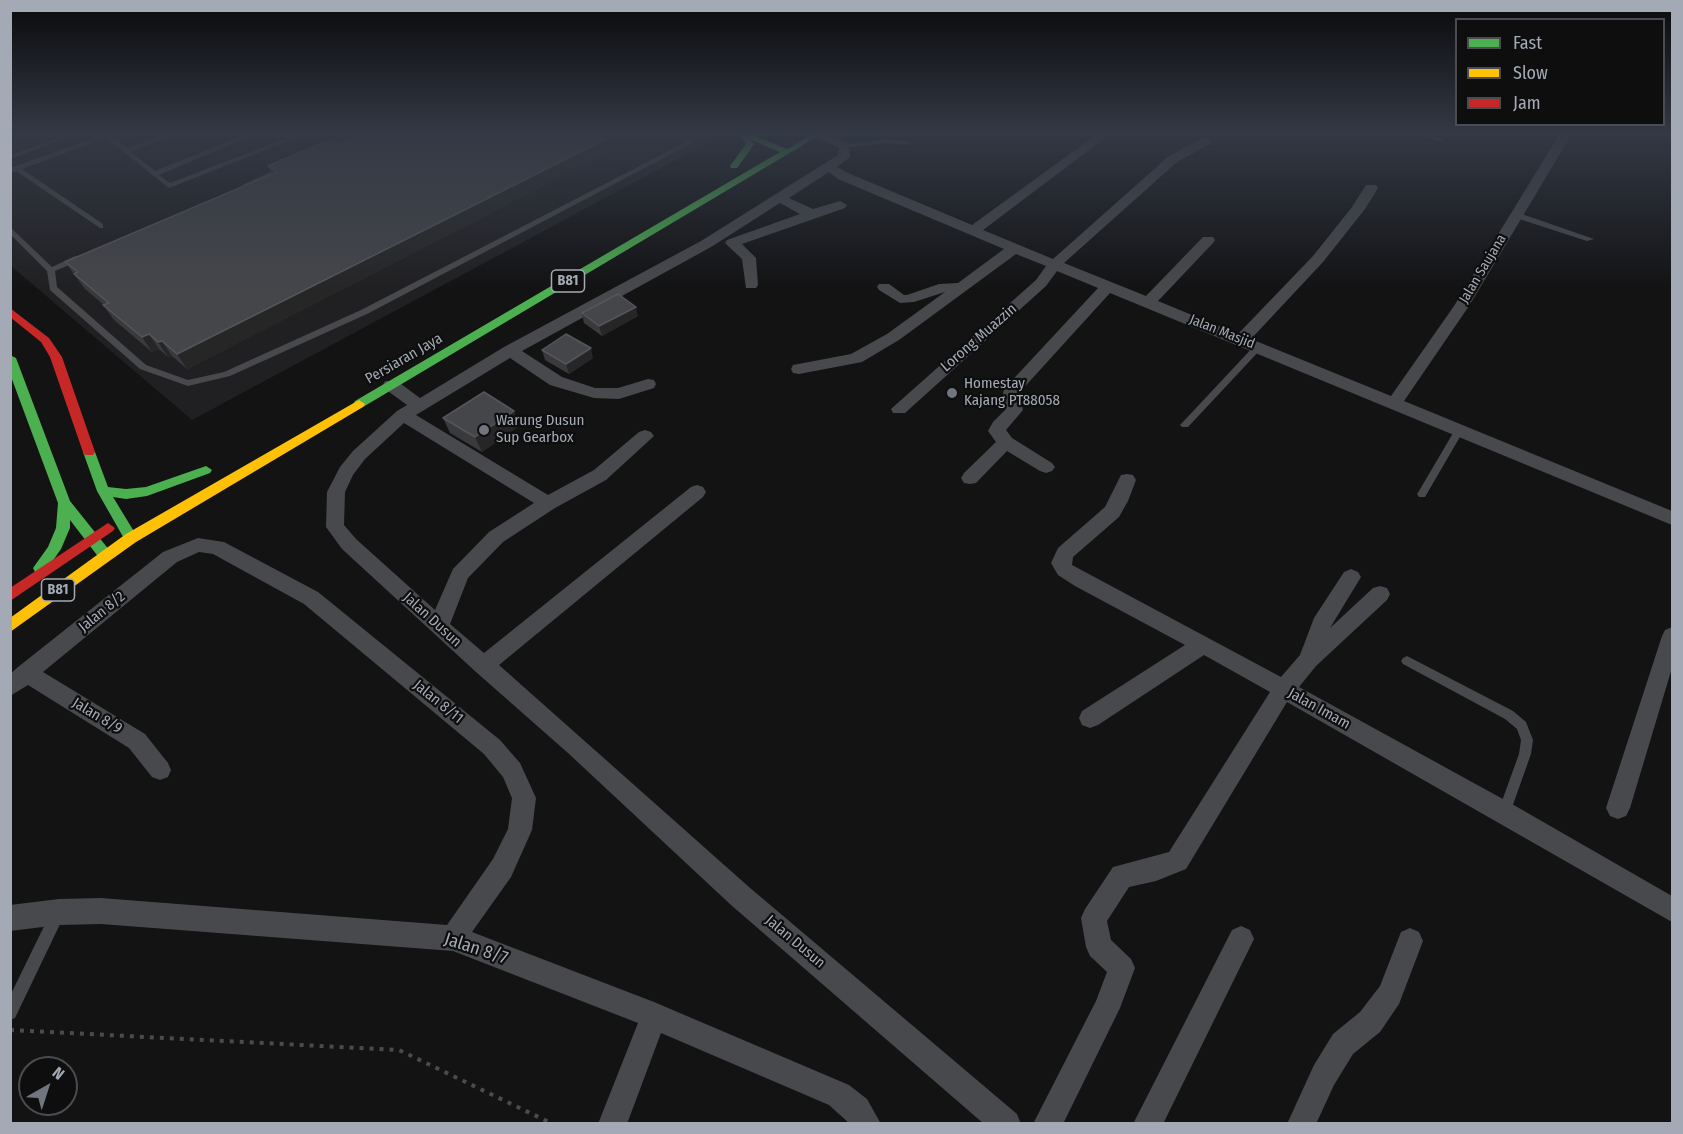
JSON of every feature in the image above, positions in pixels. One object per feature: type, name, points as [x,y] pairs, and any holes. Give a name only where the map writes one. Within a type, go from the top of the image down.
[{"type":"main road","name":"Persiaran Jaya","points":[[10,626],[131,538],[730,185]]},
{"type":"main road","points":[[10,311],[45,340],[56,357],[103,491],[125,517],[131,538]]},
{"type":"main road","points":[[10,358],[64,503],[105,555]]},
{"type":"main road","points":[[103,491],[126,495],[147,491],[211,467],[149,503]]},
{"type":"main road","points":[[12,595],[37,571],[54,549],[63,528],[64,503]]},
{"type":"main road","name":"B81","points":[[12,595],[91,538],[125,517]]},
{"type":"street","name":"Jalan Dusun","points":[[800,185],[706,244],[510,351],[411,410],[359,455],[346,472],[336,492],[335,527],[349,544],[740,896],[1006,1124]]},
{"type":"street","name":"Jalan Masjid","points":[[864,185],[1672,518]]},
{"type":"street","points":[[974,231],[1036,185]]},
{"type":"street","name":"Lorong Muazzin","points":[[899,409],[1041,283],[1055,264],[1144,185]]},
{"type":"street","name":"Jalan Saujana","points":[[1394,404],[1461,306],[1535,185]]},
{"type":"street","points":[[1241,340],[1318,259],[1353,217],[1371,188]]},
{"type":"street","points":[[779,198],[812,214]]},
{"type":"street","points":[[751,285],[749,258],[732,243],[840,205]]},
{"type":"street","points":[[1149,302],[1208,240]]},
{"type":"street","points":[[799,369],[856,358],[893,337],[1015,248]]},
{"type":"street","points":[[1046,467],[1006,442],[997,431],[1015,410],[1011,392],[1108,286]]},
{"type":"street","points":[[884,287],[900,299],[909,299],[939,288],[960,288]]},
{"type":"street","points":[[510,351],[556,381],[594,393],[619,394],[648,384]]},
{"type":"street","points":[[391,385],[411,410],[548,503]]},
{"type":"street","points":[[439,626],[460,574],[496,537],[548,503],[600,475],[645,436]]},
{"type":"street","points":[[970,478],[1006,442]]},
{"type":"street","name":"Jalan Imam","points":[[1127,480],[1122,496],[1112,512],[1065,553],[1061,563],[1065,570],[1203,644],[1504,812],[1672,910]]},
{"type":"street","points":[[483,666],[697,492]]},
{"type":"street","name":"Jalan 8/2","points":[[18,680],[170,558],[198,545]]},
{"type":"street","name":"Jalan 8/11","points":[[198,545],[217,548],[311,598],[492,747],[512,770],[524,798],[520,830],[502,868],[453,938]]},
{"type":"street","points":[[1309,660],[1321,624],[1351,577]]},
{"type":"street","points":[[1047,1124],[1107,1008],[1122,968],[1099,947],[1094,918],[1122,876],[1156,869],[1177,861],[1283,690],[1309,660],[1380,594]]},
{"type":"street","points":[[1618,808],[1672,636]]},
{"type":"street","points":[[1090,718],[1203,644]]},
{"type":"street","name":"Jalan 8/9","points":[[18,680],[137,741],[160,770]]},
{"type":"street","name":"Jalan 8/7","points":[[10,918],[58,912],[101,911],[453,938],[654,1016],[839,1095],[857,1109],[867,1124]]},
{"type":"street","points":[[1147,1124],[1241,939]]},
{"type":"street","points":[[1301,1124],[1324,1076],[1343,1044],[1371,1022],[1390,995],[1410,941]]},
{"type":"street","points":[[612,1124],[654,1016]]},
{"type":"lane","points":[[37,185],[100,226]]},
{"type":"lane","points":[[237,189],[246,185]]},
{"type":"lane","points":[[10,229],[51,270],[53,288],[142,367],[188,382],[227,374],[364,312],[608,185]]},
{"type":"lane","points":[[1516,215],[1590,239]]},
{"type":"lane","points":[[51,270],[84,256]]},
{"type":"lane","points":[[1185,425],[1258,347]]},
{"type":"lane","points":[[1422,495],[1459,430]]},
{"type":"lane","points":[[1407,661],[1509,715],[1522,726],[1527,740],[1525,754],[1504,812]]},
{"type":"lane","points":[[10,1013],[58,912]]},
{"type":"path","points":[[10,1030],[399,1050],[553,1124]]},
{"type":"shaded area","points":[[11,185],[630,185],[192,420],[11,266]]},
{"type":"building","points":[[247,185],[514,185],[177,354],[162,341],[158,342],[149,334],[142,337],[103,305],[109,303],[74,274],[78,272],[65,262]]},
{"type":"building","points":[[618,294],[636,307],[599,326],[582,313]]},
{"type":"building","points":[[566,334],[591,348],[566,364],[542,350]]},
{"type":"building","points":[[484,392],[514,411],[475,437],[443,418]]},
{"type":"traffic: fast","points":[[359,404],[731,185]]},
{"type":"traffic: fast","points":[[10,358],[64,503],[105,555]]},
{"type":"traffic: fast","points":[[89,452],[103,491],[131,538]]},
{"type":"traffic: fast","points":[[103,491],[126,494],[147,491],[206,470]]},
{"type":"traffic: fast","points":[[40,568],[54,549],[63,528],[64,503]]},
{"type":"traffic: slow","points":[[10,626],[131,538],[359,404]]},
{"type":"traffic: jam","points":[[10,311],[45,340],[56,357],[89,452]]},
{"type":"traffic: jam","points":[[10,596],[108,528]]},
{"type":"place","name":"Homestay Kajang PT88058","points":[[952,393]]},
{"type":"place","name":"Warung Dusun Sup Gearbox","points":[[484,430]]}]
